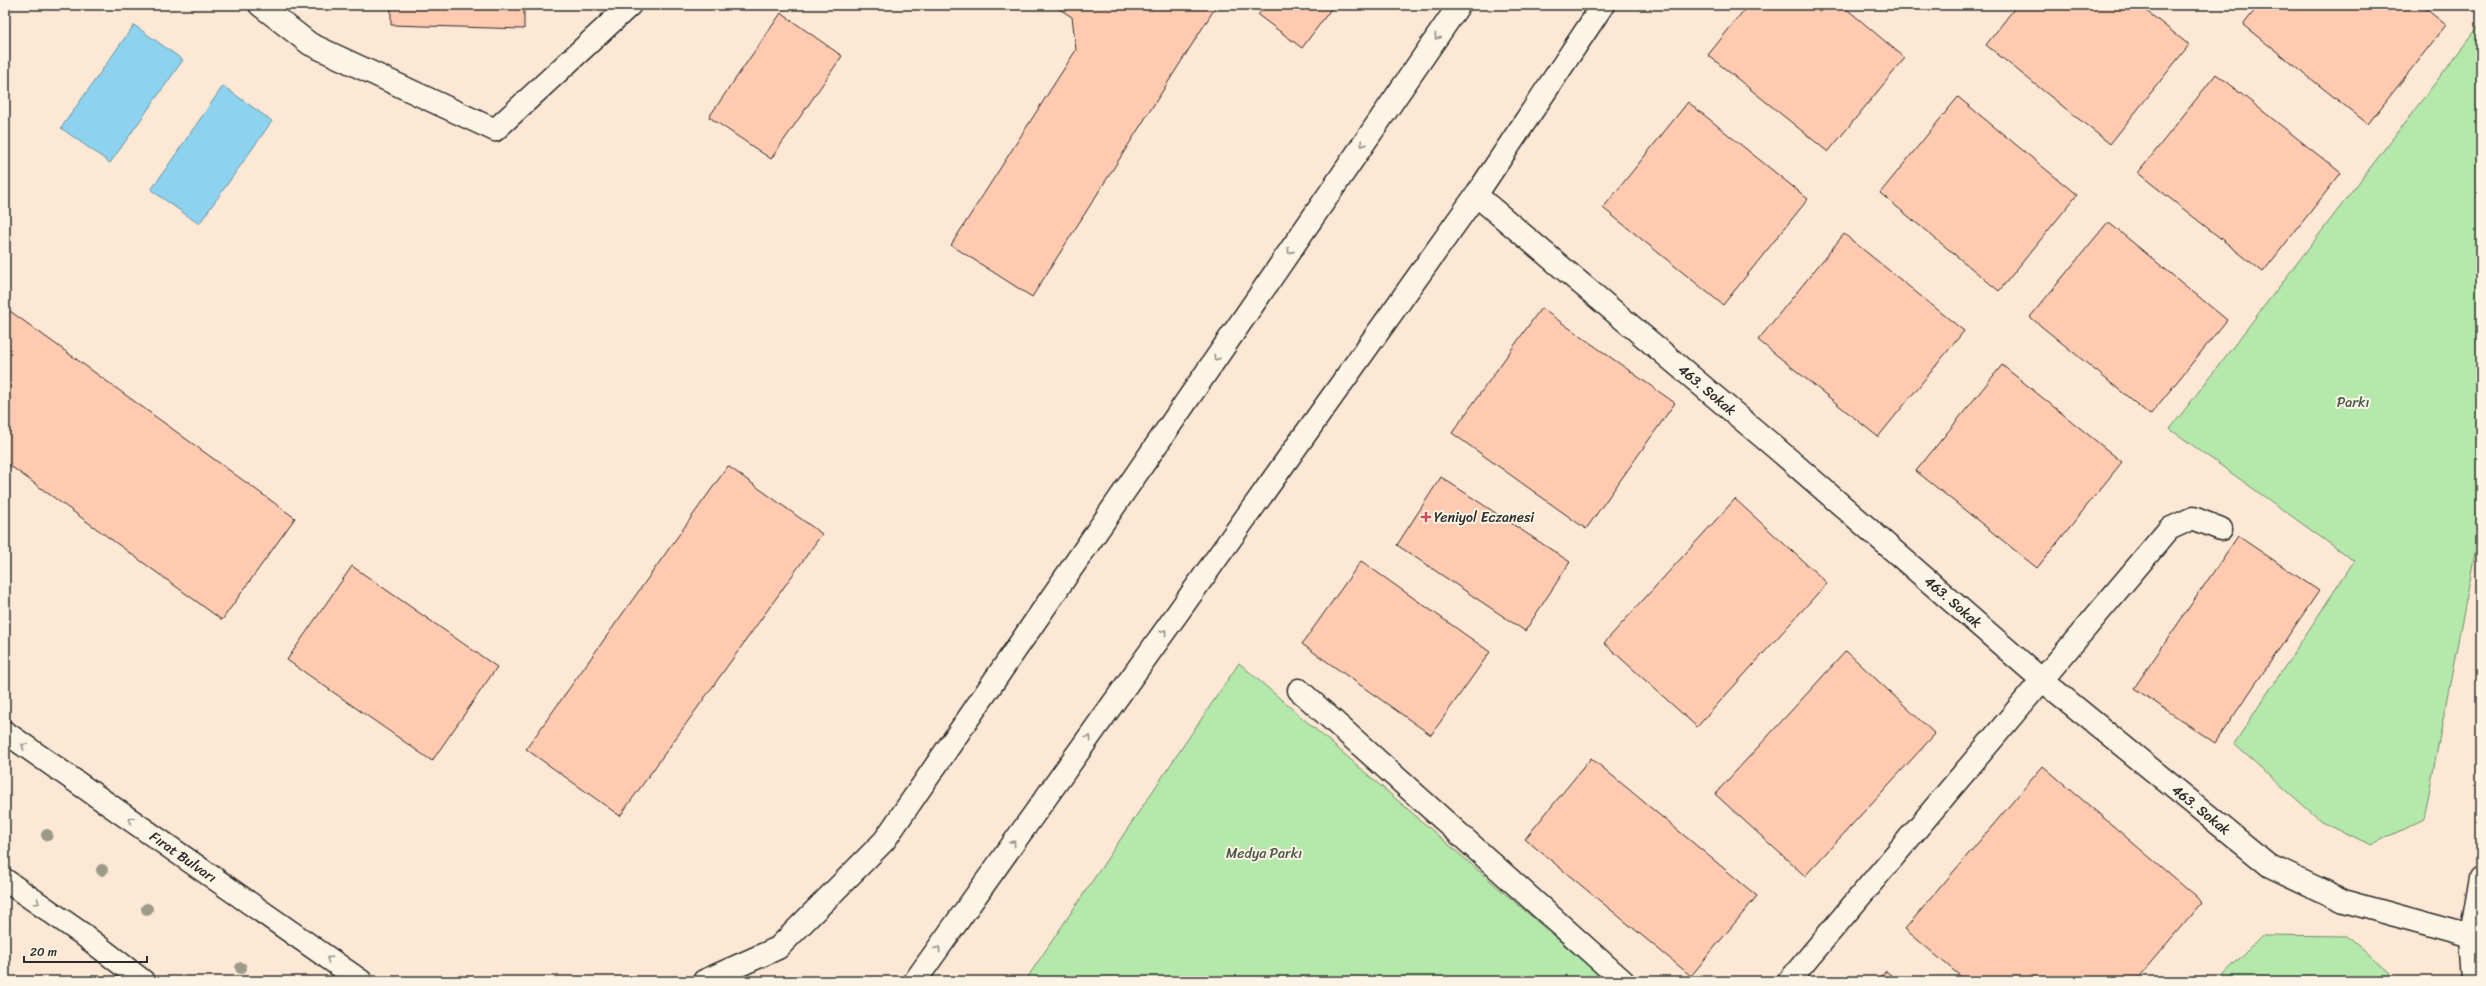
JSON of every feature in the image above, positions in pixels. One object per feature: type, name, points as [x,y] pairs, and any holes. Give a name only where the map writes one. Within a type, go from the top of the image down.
[{"type":"main road","points":[[260,5],[310,44],[495,130],[630,5]]},
{"type":"main road","points":[[704,981],[778,948],[884,841],[1459,5]]},
{"type":"main road","points":[[915,981],[1476,195],[1603,5]]},
{"type":"main road","name":"463. Sokak","points":[[1476,195],[1777,449],[2042,680],[2270,866],[2344,901],[2471,936]]},
{"type":"main road","points":[[1789,981],[2169,530],[2194,518],[2221,529]]},
{"type":"main road","points":[[1298,690],[1624,981]]},
{"type":"main road","name":"Fırat Bulvarı","points":[[5,732],[361,981]]},
{"type":"main road","points":[[2474,981],[2471,936],[2481,877]]},
{"type":"main road","points":[[5,880],[81,933],[143,981]]},
{"type":"green space","name":"Parkı","points":[[2481,23],[2481,522],[2424,819],[2371,845],[2321,821],[2234,744],[2354,561],[2170,429]]},
{"type":"green space","name":"Medya Parkı","points":[[1239,663],[1606,981],[1025,981]]},
{"type":"green space","points":[[2263,935],[2347,936],[2389,973],[2392,981],[2217,981]]},
{"type":"water","points":[[134,25],[183,60],[110,163],[61,128]]},
{"type":"water","points":[[223,86],[272,121],[199,224],[151,190]]},
{"type":"building","points":[[391,5],[524,5],[524,29],[391,25]]},
{"type":"building","points":[[1053,5],[1217,5],[1032,297],[951,245],[1076,50],[1072,17]]},
{"type":"building","points":[[1266,5],[1334,5],[1302,48],[1258,15]]},
{"type":"building","points":[[1748,5],[1842,5],[1905,58],[1828,152],[1708,55]]},
{"type":"building","points":[[2017,5],[2139,5],[2189,45],[2110,144],[1986,45]]},
{"type":"building","points":[[2259,5],[2421,5],[2446,25],[2368,124],[2243,25]]},
{"type":"building","points":[[781,13],[842,56],[771,159],[709,117]]},
{"type":"building","points":[[2216,74],[2341,173],[2263,272],[2138,173]]},
{"type":"building","points":[[1958,97],[2077,195],[1999,291],[1880,193]]},
{"type":"building","points":[[1688,102],[1808,199],[1723,305],[1603,208]]},
{"type":"building","points":[[2108,222],[2227,320],[2150,415],[2030,317]]},
{"type":"building","points":[[1844,234],[1964,331],[1878,437],[1758,340]]},
{"type":"building","points":[[1541,308],[1675,403],[1586,529],[1452,433]]},
{"type":"building","points":[[10,311],[295,518],[222,620],[5,462],[5,318]]},
{"type":"building","points":[[2002,365],[2122,462],[2037,568],[1916,471]]},
{"type":"building","points":[[728,466],[822,534],[620,816],[526,749]]},
{"type":"building","points":[[1441,477],[1570,562],[1525,631],[1397,545]]},
{"type":"building","points":[[1735,499],[1827,583],[1697,727],[1604,643]]},
{"type":"building","points":[[2238,536],[2319,591],[2215,743],[2134,688]]},
{"type":"building","points":[[1361,561],[1490,652],[1431,735],[1302,644]]},
{"type":"building","points":[[352,566],[497,667],[432,761],[287,660]]},
{"type":"building","points":[[1846,651],[1935,734],[1805,876],[1715,794]]},
{"type":"building","points":[[1591,758],[1757,896],[1691,976],[1525,839]]},
{"type":"building","points":[[2043,766],[2202,902],[2135,981],[1966,981],[1905,929]]},
{"type":"building","points":[[1886,971],[1898,981],[1878,981]]},
{"type":"place","name":"Yeniyol Eczanesi","points":[[1426,517]]}]
